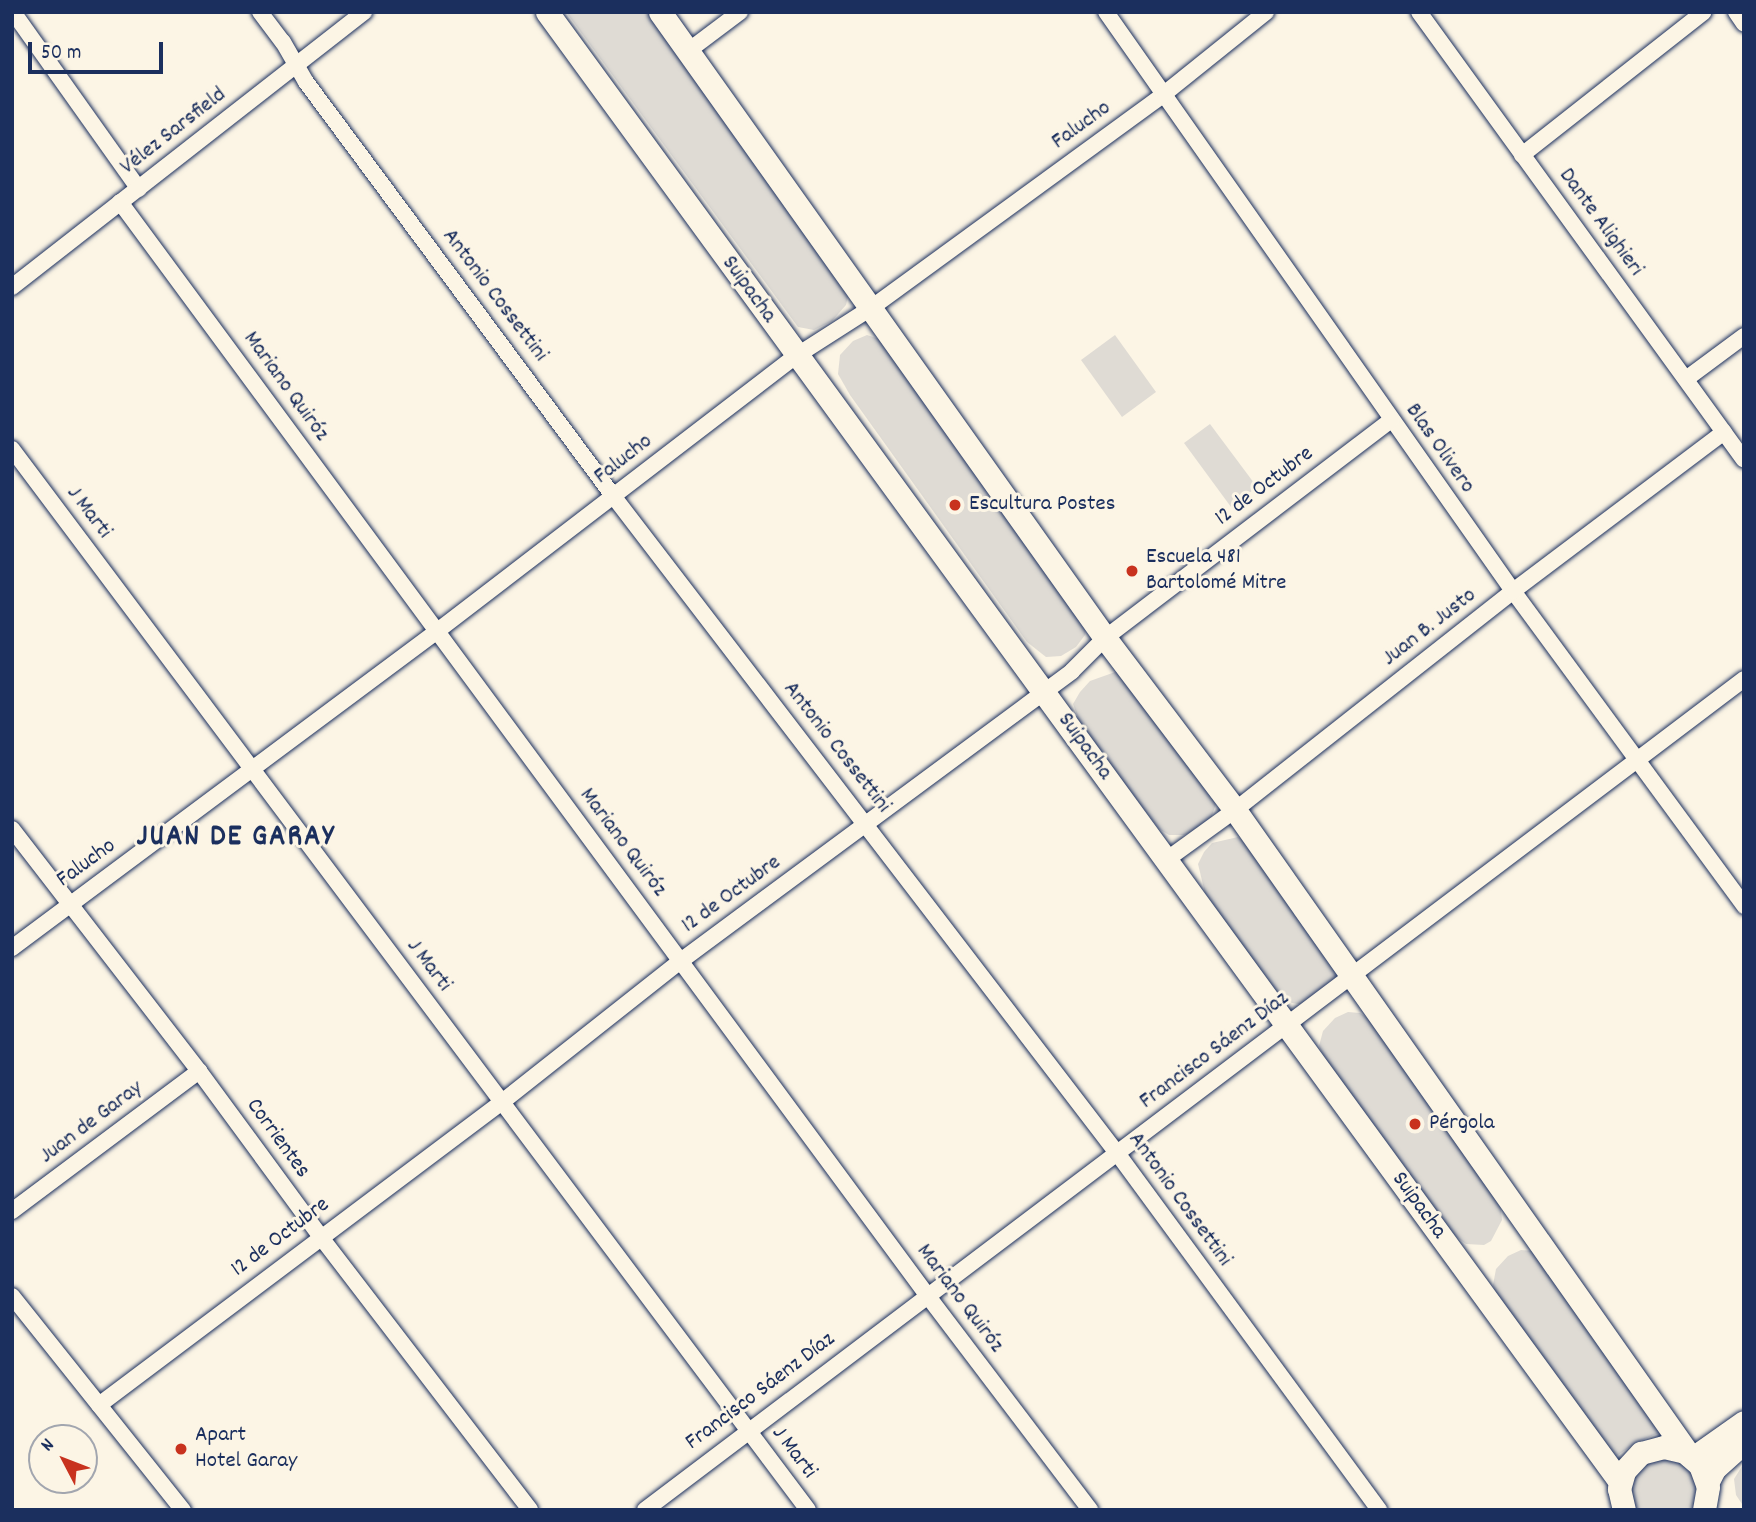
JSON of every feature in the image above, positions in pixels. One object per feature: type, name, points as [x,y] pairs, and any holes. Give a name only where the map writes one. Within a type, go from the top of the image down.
[{"type":"street","points":[[13,12],[139,189]]},
{"type":"street","name":"Antonio Cossettini","points":[[260,12],[296,66],[614,497],[1117,1153],[1379,1510]]},
{"type":"street","name":"Vélez Sarsfield","points":[[12,287],[364,12]]},
{"type":"street","name":"Suipacha","points":[[547,12],[1166,860],[1619,1499]]},
{"type":"street","points":[[660,12],[1105,638],[1236,810],[1691,1456],[1726,1510]]},
{"type":"street","points":[[688,51],[740,12]]},
{"type":"street","name":"Blas Olivero","points":[[1106,12],[1513,592],[1744,906]]},
{"type":"street","name":"Falucho","points":[[12,948],[436,632],[796,356],[871,308],[1164,94],[1266,12]]},
{"type":"street","name":"Dante Alighieri","points":[[1419,12],[1744,460]]},
{"type":"street","points":[[1522,155],[1704,12]]},
{"type":"street","points":[[1736,12],[1744,24]]},
{"type":"street","name":"Mariano Quiróz","points":[[120,202],[927,1295],[1090,1510]]},
{"type":"street","points":[[1686,379],[1744,336]]},
{"type":"street","name":"12 de Octubre","points":[[99,1405],[320,1236],[502,1102],[682,960],[1072,671],[1105,638],[1391,420]]},
{"type":"street","name":"Juan B. Justo","points":[[1166,860],[1236,810],[1513,592],[1724,432]]},
{"type":"street","name":"J Marti","points":[[12,449],[808,1510]]},
{"type":"street","name":"Francisco Sáenz Díaz","points":[[645,1510],[1744,680]]},
{"type":"street","name":"Corrientes","points":[[12,829],[199,1071],[320,1236],[530,1510]]},
{"type":"street","name":"Juan de Garay","points":[[12,1211],[199,1071]]},
{"type":"street","points":[[12,1296],[183,1510]]},
{"type":"street","points":[[1691,1456],[1744,1422]]},
{"type":"street","points":[[1704,1510],[1714,1469],[1744,1442]]},
{"type":"street","points":[[1619,1499],[1631,1461],[1652,1448],[1676,1448],[1691,1456]]},
{"type":"shaded area","points":[[566,12],[648,12],[850,288],[846,305],[832,321],[814,330],[798,327]]},
{"type":"shaded area","points":[[867,335],[885,341],[1087,623],[1085,635],[1076,647],[1061,656],[1046,657],[1027,642],[850,395],[838,374],[840,355],[853,341]]},
{"type":"shaded area","points":[[1115,335],[1156,392],[1122,417],[1081,360]]},
{"type":"shaded area","points":[[1210,424],[1257,487],[1231,507],[1184,443]]},
{"type":"shaded area","points":[[1118,671],[1216,804],[1211,818],[1199,829],[1184,835],[1169,835],[1159,829],[1081,726],[1073,704],[1080,692],[1090,681]]},
{"type":"shaded area","points":[[1238,837],[1250,845],[1336,968],[1335,981],[1305,1005],[1292,1003],[1274,990],[1205,893],[1198,864],[1204,852],[1212,843]]},
{"type":"shaded area","points":[[1348,1012],[1360,1013],[1372,1021],[1500,1202],[1502,1220],[1491,1241],[1484,1245],[1466,1244],[1451,1233],[1324,1059],[1319,1046],[1323,1031],[1335,1018]]},
{"type":"shaded area","points":[[1521,1250],[1533,1251],[1666,1430],[1637,1442],[1615,1457],[1497,1298],[1493,1285],[1496,1269],[1508,1256]]},
{"type":"shaded area","points":[[1674,1458],[1692,1472],[1697,1482],[1693,1510],[1633,1510],[1629,1499],[1632,1476],[1650,1459]]},
{"type":"shaded area","points":[[1744,1463],[1744,1507],[1736,1495],[1734,1479]]},
{"type":"place","name":"Escultura Postes","points":[[955,505]]},
{"type":"place","name":"Escuela 481 Bartolomé Mitre","points":[[1132,571]]},
{"type":"place","name":"Pérgola","points":[[1415,1124]]},
{"type":"place","name":"Apart Hotel Garay","points":[[181,1449]]},
{"type":"district","name":"JUAN DE GARAY","points":[[236,839]]}]
